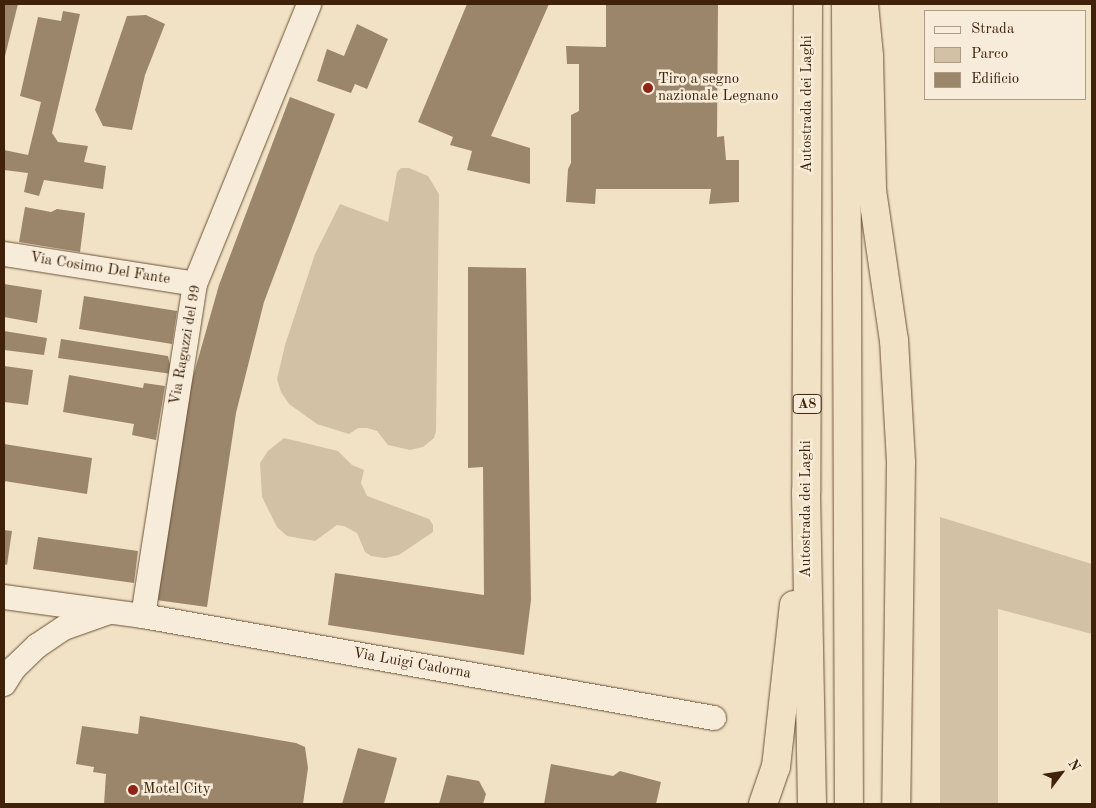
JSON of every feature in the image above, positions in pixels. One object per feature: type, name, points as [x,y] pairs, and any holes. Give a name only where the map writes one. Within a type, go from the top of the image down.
[{"type":"highway","name":"Autostrada dei Laghi","points":[[808,4],[806,492],[812,804]]},
{"type":"highway","points":[[846,4],[849,804]]},
{"type":"highway","points":[[864,4],[870,56],[872,190],[894,350],[901,463],[896,804]]},
{"type":"highway","points":[[763,804],[776,767],[806,492]]},
{"type":"highway","points":[[900,591],[905,637],[909,804]]},
{"type":"street","name":"Via Ragazzi del 99","points":[[143,616],[195,284],[309,4]]},
{"type":"street","name":"Via Cosimo Del Fante","points":[[4,254],[195,284]]},
{"type":"street","name":"Via Luigi Cadorna","points":[[4,597],[143,616],[714,718]]},
{"type":"street","name":"Via Luigi Cadorna","points":[[4,684],[14,668],[37,646],[64,628],[110,611]]},
{"type":"green space","points":[[401,168],[409,168],[428,176],[439,194],[436,431],[434,438],[423,447],[410,450],[388,445],[377,431],[367,428],[358,428],[349,434],[317,424],[289,404],[281,392],[277,379],[285,345],[315,254],[340,204],[388,222],[397,172]]},
{"type":"green space","points":[[284,438],[338,451],[352,465],[364,470],[361,483],[367,496],[429,519],[433,525],[433,532],[399,555],[385,558],[371,556],[365,552],[357,533],[344,526],[337,525],[315,541],[287,536],[277,527],[262,497],[260,463],[268,451]]},
{"type":"green space","points":[[940,517],[1092,564],[1092,634],[998,609],[998,804],[940,804]]},
{"type":"building","points":[[4,4],[18,4],[4,60]]},
{"type":"building","points":[[467,4],[549,4],[491,136],[530,148],[530,184],[467,170],[472,151],[450,145],[453,137],[418,122]]},
{"type":"building","name":"Tiro a segno nazionale Legnano","points":[[606,4],[718,4],[717,137],[724,136],[726,160],[739,160],[739,202],[709,204],[711,189],[596,189],[595,204],[566,202],[568,169],[571,163],[571,115],[579,111],[579,64],[567,64],[566,46],[606,47]]},
{"type":"building","points":[[63,11],[80,14],[52,133],[58,142],[88,146],[84,162],[106,166],[103,189],[44,180],[39,196],[24,192],[28,173],[4,170],[4,150],[28,155],[41,102],[20,96],[38,17],[61,21]]},
{"type":"building","points":[[146,15],[165,24],[145,75],[132,130],[103,126],[95,110],[127,16]]},
{"type":"building","points":[[357,24],[388,39],[367,89],[355,84],[351,93],[317,81],[327,49],[344,56]]},
{"type":"building","points":[[290,97],[335,114],[264,302],[236,413],[207,607],[156,600],[185,405],[219,285]]},
{"type":"building","points":[[25,207],[51,212],[57,209],[85,213],[80,252],[19,242]]},
{"type":"building","points":[[468,267],[526,268],[531,600],[524,655],[328,625],[335,573],[484,595],[483,467],[468,468]]},
{"type":"building","points":[[4,284],[42,290],[37,323],[4,317]]},
{"type":"building","points":[[84,296],[177,311],[172,344],[79,329]]},
{"type":"building","points":[[4,331],[47,338],[44,355],[4,350]]},
{"type":"building","points":[[61,339],[168,356],[172,374],[58,358]]},
{"type":"building","points":[[4,366],[33,370],[28,405],[4,402]]},
{"type":"building","points":[[69,375],[143,388],[144,383],[165,386],[156,440],[132,435],[134,424],[63,412]]},
{"type":"building","points":[[4,444],[92,458],[87,494],[4,481]]},
{"type":"building","points":[[4,530],[12,531],[7,565],[4,564]]},
{"type":"building","points":[[38,537],[138,551],[134,583],[33,569]]},
{"type":"building","points":[[140,716],[296,743],[305,747],[308,768],[303,804],[104,804],[106,774],[93,772],[94,767],[76,764],[82,726],[138,734]]},
{"type":"building","points":[[358,748],[397,758],[384,804],[342,804]]},
{"type":"building","points":[[551,764],[613,776],[620,771],[661,782],[656,804],[544,804]]},
{"type":"building","points":[[447,775],[479,781],[486,794],[483,804],[439,804]]},
{"type":"place","name":"Tiro a segno nazionale Legnano","points":[[648,88]]},
{"type":"place","name":"Motel City","points":[[133,790]]}]
